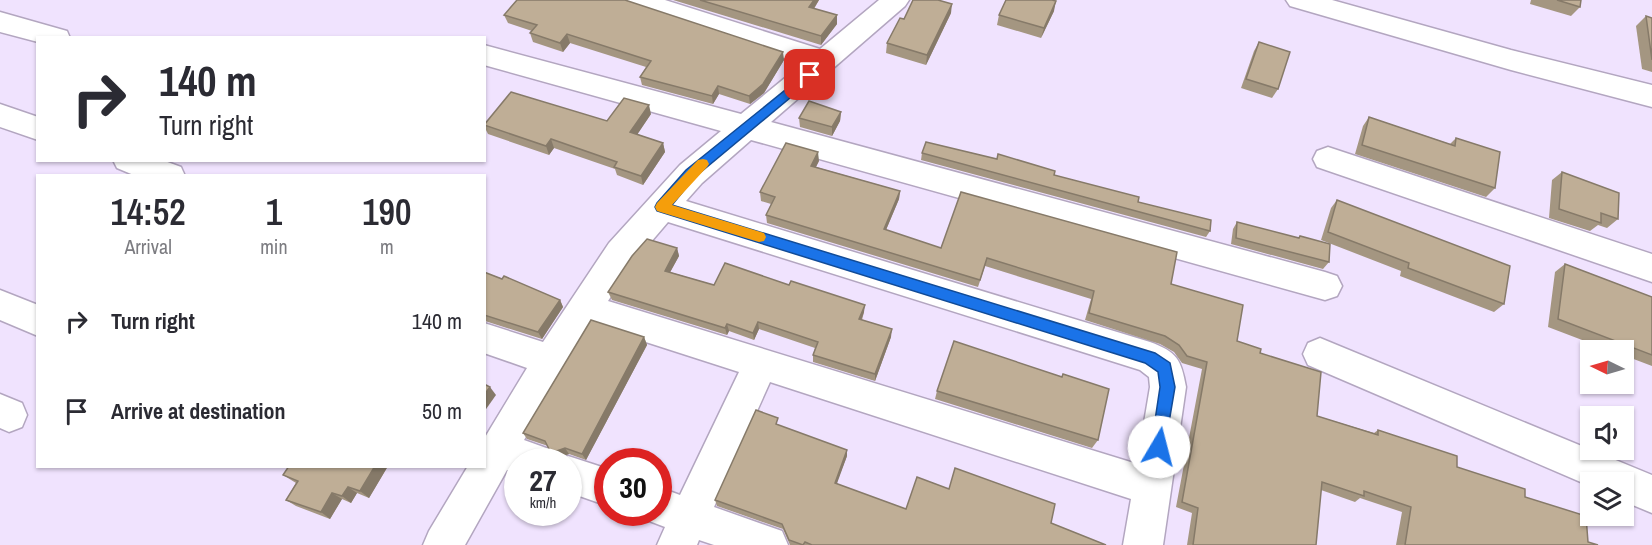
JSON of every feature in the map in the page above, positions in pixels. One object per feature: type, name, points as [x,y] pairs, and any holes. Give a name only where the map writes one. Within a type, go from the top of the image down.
[{"type":"street","points":[[635,0],[826,61]]},
{"type":"street","points":[[443,545],[551,360],[621,253],[691,174],[896,0]]},
{"type":"street","points":[[1299,0],[1511,60],[1652,96]]},
{"type":"street","points":[[0,22],[50,36]]},
{"type":"street","points":[[486,56],[1325,286]]},
{"type":"street","points":[[0,116],[36,128]]},
{"type":"street","points":[[1328,159],[1652,268]]},
{"type":"street","points":[[133,162],[165,174]]},
{"type":"street","points":[[662,207],[1150,357],[1165,368],[1168,387],[1143,545]]},
{"type":"street","points":[[0,305],[36,320]]},
{"type":"street","points":[[585,308],[1153,488]]},
{"type":"street","points":[[486,339],[551,360]]},
{"type":"street","points":[[1320,354],[1652,494]]},
{"type":"street","points":[[761,363],[675,523],[768,545]]},
{"type":"street","points":[[499,449],[504,451]]},
{"type":"building","points":[[517,0],[625,0],[783,52],[763,84],[749,96],[718,86],[712,96],[640,77],[651,61],[567,34],[560,43],[530,33],[537,25],[504,15]]},
{"type":"building","points":[[700,0],[814,0],[809,7],[837,15],[821,36]]},
{"type":"building","points":[[913,0],[938,0],[952,4],[927,55],[887,43],[900,18],[904,19]]},
{"type":"building","points":[[1006,0],[1056,1],[1044,28],[999,15]]},
{"type":"building","points":[[1557,0],[1581,0],[1580,7]]},
{"type":"building","points":[[1646,16],[1652,18],[1652,60]]},
{"type":"building","points":[[1259,42],[1290,52],[1278,89],[1246,79]]},
{"type":"building","points":[[511,92],[607,121],[624,98],[649,105],[630,132],[663,143],[641,176],[614,167],[617,162],[551,139],[546,146],[486,126],[486,123]]},
{"type":"building","points":[[809,101],[841,112],[832,127],[799,118]]},
{"type":"building","points":[[1369,117],[1455,146],[1456,138],[1500,152],[1495,188],[1362,145]]},
{"type":"building","points":[[926,142],[997,159],[998,154],[1055,171],[1054,175],[1139,197],[1138,202],[1211,220],[1210,231],[922,153]]},
{"type":"building","points":[[786,143],[818,152],[811,166],[900,191],[884,229],[941,248],[961,192],[1177,252],[1171,284],[1243,305],[1237,341],[1261,349],[1260,353],[1321,372],[1317,416],[1378,435],[1378,430],[1457,456],[1457,467],[1525,489],[1525,497],[1580,514],[1580,526],[1587,526],[1588,542],[1598,545],[1405,545],[1411,507],[1364,491],[1364,496],[1322,482],[1316,545],[1193,545],[1198,508],[1182,502],[1207,362],[1187,356],[1179,345],[1165,336],[1089,313],[1094,291],[987,258],[980,280],[766,215],[775,197],[760,192]]},
{"type":"building","points":[[1562,172],[1619,193],[1618,219],[1601,213],[1601,223],[1559,209]]},
{"type":"building","points":[[1337,200],[1510,266],[1504,304],[1408,268],[1409,263],[1328,232]]},
{"type":"building","points":[[1237,222],[1330,244],[1329,262],[1236,238]]},
{"type":"building","points":[[647,239],[677,248],[665,271],[714,285],[725,263],[789,285],[791,281],[865,305],[859,319],[892,329],[875,374],[813,355],[818,342],[758,322],[753,333],[727,324],[725,328],[608,292],[632,256]]},
{"type":"building","points":[[1565,264],[1652,297],[1652,355],[1634,348],[1634,340],[1613,340],[1558,319]]},
{"type":"building","points":[[486,273],[502,279],[504,276],[560,300],[538,332],[486,316]]},
{"type":"building","points":[[591,320],[644,337],[582,454],[582,448],[548,448],[545,441],[523,433]]},
{"type":"building","points":[[954,341],[1062,377],[1063,374],[1109,389],[1098,440],[937,391]]},
{"type":"building","points":[[756,410],[778,418],[776,424],[847,450],[835,483],[906,509],[917,477],[949,489],[955,468],[1055,504],[1051,523],[1106,545],[812,545],[805,542],[803,545],[789,540],[782,524],[715,500]]},
{"type":"building","points":[[288,468],[374,468],[360,491],[348,487],[342,496],[332,493],[321,512],[286,500],[298,481],[283,475]]},
{"type":"slow traffic","points":[[703,164],[662,207],[759,237]]},
{"type":"route","points":[[810,75],[691,174],[662,207],[1150,357],[1165,368],[1168,387],[1159,447]]}]
